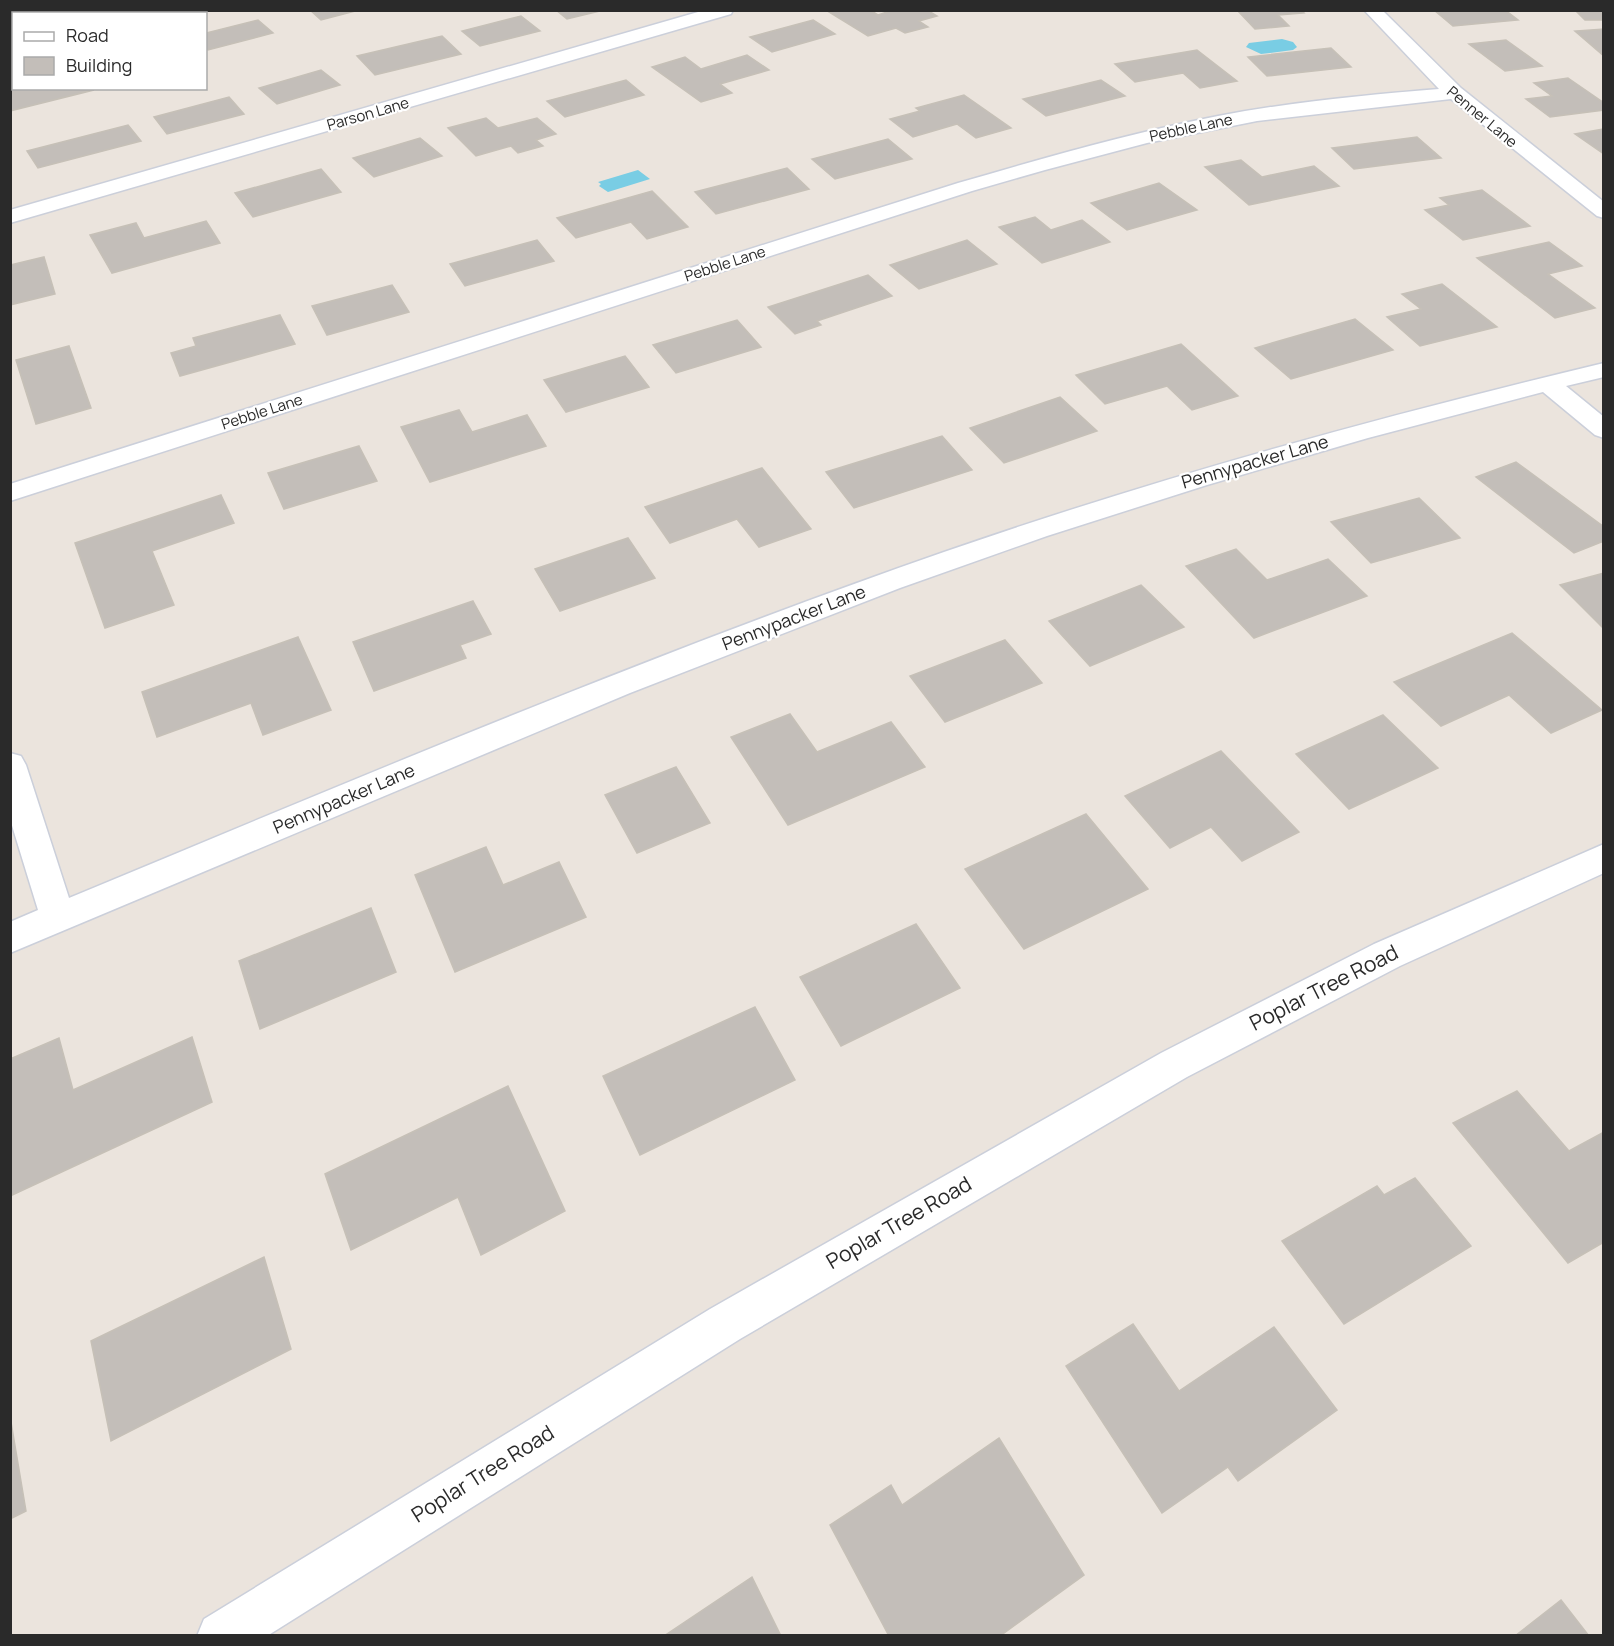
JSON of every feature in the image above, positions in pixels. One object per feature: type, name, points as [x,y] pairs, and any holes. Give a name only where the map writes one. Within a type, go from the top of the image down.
[{"type":"street","name":"Parson Lane","points":[[10,217],[725,10]]},
{"type":"street","name":"Penner Lane","points":[[1372,10],[1405,48],[1452,93],[1496,131],[1604,212]]},
{"type":"street","name":"Pebble Lane","points":[[10,493],[931,198],[1078,154],[1181,129],[1258,114],[1452,93]]},
{"type":"street","name":"Pennypacker Lane","points":[[10,938],[601,693],[796,616],[956,558],[1109,506],[1254,461],[1604,370]]},
{"type":"street","points":[[1547,383],[1604,430]]},
{"type":"street","points":[[10,765],[58,918]]},
{"type":"street","name":"Poplar Tree Road","points":[[221,1635],[725,1324],[1174,1065],[1387,955],[1604,858]]},
{"type":"water","points":[[1282,39],[1293,42],[1297,47],[1293,50],[1261,54],[1246,47],[1249,43]]},
{"type":"water","points":[[638,170],[650,179],[608,192],[599,186],[601,184],[598,182]]},
{"type":"building","points":[[310,10],[359,10],[321,20]]},
{"type":"building","points":[[556,10],[604,10],[567,19]]},
{"type":"building","points":[[870,10],[878,15],[893,10],[927,10],[937,16],[919,21],[928,27],[905,33],[896,28],[868,36],[829,12]]},
{"type":"building","points":[[1237,10],[1301,10],[1304,13],[1278,15],[1289,26],[1255,29]]},
{"type":"building","points":[[1434,10],[1505,10],[1518,20],[1453,26]]},
{"type":"building","points":[[1575,10],[1604,10],[1604,20],[1585,20]]},
{"type":"building","points":[[521,16],[540,31],[480,46],[462,31]]},
{"type":"building","points":[[258,20],[273,33],[208,50],[207,33]]},
{"type":"building","points":[[813,20],[835,34],[772,52],[750,37]]},
{"type":"building","points":[[1604,29],[1604,56],[1575,31]]},
{"type":"building","points":[[442,36],[461,54],[375,75],[357,56]]},
{"type":"building","points":[[1506,40],[1542,66],[1505,71],[1469,44]]},
{"type":"building","points":[[1331,48],[1351,67],[1267,76],[1248,57]]},
{"type":"building","points":[[1197,50],[1237,81],[1200,88],[1183,73],[1135,82],[1115,64]]},
{"type":"building","points":[[747,55],[769,70],[720,84],[732,93],[701,102],[652,67],[685,57],[701,69]]},
{"type":"building","points":[[321,70],[340,85],[277,104],[259,88]]},
{"type":"building","points":[[10,78],[12,78],[12,90],[94,90],[10,111]]},
{"type":"building","points":[[1568,78],[1604,103],[1604,110],[1550,117],[1526,99],[1552,96],[1534,83]]},
{"type":"building","points":[[626,80],[644,95],[565,117],[547,101]]},
{"type":"building","points":[[1101,80],[1125,96],[1046,116],[1023,99]]},
{"type":"building","points":[[964,95],[1011,128],[976,138],[957,124],[913,137],[890,119],[920,111],[916,108]]},
{"type":"building","points":[[229,97],[244,114],[167,134],[154,117]]},
{"type":"building","points":[[486,118],[498,128],[537,118],[556,134],[536,140],[543,146],[518,153],[511,146],[476,156],[448,128]]},
{"type":"building","points":[[128,125],[141,141],[38,168],[27,151]]},
{"type":"building","points":[[1604,129],[1604,154],[1575,134]]},
{"type":"building","points":[[1417,137],[1441,158],[1354,169],[1332,148]]},
{"type":"building","points":[[420,138],[442,156],[374,177],[353,158]]},
{"type":"building","points":[[888,139],[912,159],[835,179],[812,159]]},
{"type":"building","points":[[1241,160],[1262,177],[1314,166],[1339,186],[1249,205],[1205,167]]},
{"type":"building","points":[[787,168],[809,189],[716,214],[695,192]]},
{"type":"building","points":[[321,169],[341,192],[253,217],[235,193]]},
{"type":"building","points":[[1159,183],[1197,210],[1127,230],[1091,203]]},
{"type":"building","points":[[1482,190],[1530,226],[1463,240],[1425,210],[1449,205],[1440,198]]},
{"type":"building","points":[[652,191],[688,227],[647,239],[631,222],[576,238],[557,218]]},
{"type":"building","points":[[1035,217],[1051,230],[1082,220],[1110,242],[1042,263],[999,227]]},
{"type":"building","points":[[206,221],[220,243],[112,273],[90,235],[136,223],[144,238]]},
{"type":"building","points":[[537,240],[554,261],[465,286],[450,264]]},
{"type":"building","points":[[967,240],[997,264],[919,289],[890,265]]},
{"type":"building","points":[[1549,242],[1582,266],[1548,274],[1595,308],[1555,318],[1477,258]]},
{"type":"building","points":[[44,257],[55,294],[10,305],[10,265]]},
{"type":"building","points":[[868,275],[892,296],[817,321],[821,325],[795,334],[768,307]]},
{"type":"building","points":[[1442,284],[1497,327],[1420,346],[1387,317],[1421,309],[1402,294]]},
{"type":"building","points":[[392,285],[409,312],[327,335],[312,306]]},
{"type":"building","points":[[280,315],[295,344],[180,376],[171,353],[196,346],[193,338]]},
{"type":"building","points":[[1355,319],[1393,350],[1291,379],[1255,348]]},
{"type":"building","points":[[737,320],[761,347],[676,373],[653,345]]},
{"type":"building","points":[[1181,344],[1238,396],[1192,410],[1167,386],[1105,404],[1076,375]]},
{"type":"building","points":[[69,346],[91,408],[36,424],[16,360]]},
{"type":"building","points":[[625,356],[649,387],[566,412],[544,380]]},
{"type":"building","points":[[1060,397],[1097,431],[1004,463],[970,428]]},
{"type":"building","points":[[459,410],[472,432],[527,415],[546,446],[430,482],[401,427]]},
{"type":"building","points":[[942,436],[972,470],[854,508],[826,472]]},
{"type":"building","points":[[359,446],[377,481],[284,509],[268,473]]},
{"type":"building","points":[[1516,462],[1604,527],[1604,541],[1574,553],[1476,477]]},
{"type":"building","points":[[762,468],[811,529],[759,547],[737,519],[670,543],[645,507]]},
{"type":"building","points":[[221,495],[234,523],[152,551],[174,605],[105,628],[75,543]]},
{"type":"building","points":[[1419,498],[1460,538],[1371,563],[1331,522]]},
{"type":"building","points":[[628,538],[655,578],[560,611],[535,569]]},
{"type":"building","points":[[1236,549],[1267,580],[1328,559],[1367,596],[1254,638],[1186,566]]},
{"type":"building","points":[[1604,573],[1604,629],[1560,585]]},
{"type":"building","points":[[1141,585],[1184,627],[1090,666],[1049,621]]},
{"type":"building","points":[[473,601],[491,634],[460,645],[466,658],[374,691],[353,642]]},
{"type":"building","points":[[1512,633],[1602,710],[1551,733],[1509,695],[1441,726],[1394,682]]},
{"type":"building","points":[[298,637],[331,710],[263,735],[251,703],[157,737],[142,692]]},
{"type":"building","points":[[1005,640],[1042,683],[945,722],[910,676]]},
{"type":"building","points":[[790,714],[817,752],[891,722],[925,767],[788,825],[731,737]]},
{"type":"building","points":[[1383,715],[1438,768],[1349,809],[1296,754]]},
{"type":"building","points":[[1221,751],[1299,832],[1242,861],[1211,827],[1170,848],[1125,796]]},
{"type":"building","points":[[676,767],[710,823],[637,853],[605,795]]},
{"type":"building","points":[[1086,814],[1148,889],[1024,949],[965,869]]},
{"type":"building","points":[[486,847],[503,885],[559,862],[586,917],[455,972],[415,875]]},
{"type":"building","points":[[371,908],[396,972],[260,1029],[239,961]]},
{"type":"building","points":[[916,924],[960,988],[841,1046],[800,977]]},
{"type":"building","points":[[755,1007],[795,1080],[640,1155],[603,1076]]},
{"type":"building","points":[[192,1037],[212,1102],[10,1196],[10,1059],[59,1038],[73,1090]]},
{"type":"building","points":[[508,1086],[565,1211],[481,1255],[458,1197],[351,1250],[325,1174]]},
{"type":"building","points":[[1517,1091],[1569,1151],[1604,1132],[1604,1242],[1568,1263],[1453,1123]]},
{"type":"building","points":[[1415,1178],[1471,1246],[1344,1324],[1282,1241],[1377,1186],[1384,1195]]},
{"type":"building","points":[[264,1257],[291,1349],[111,1441],[91,1341]]},
{"type":"building","points":[[1133,1324],[1179,1391],[1274,1327],[1337,1410],[1238,1481],[1228,1467],[1162,1513],[1066,1366]]},
{"type":"building","points":[[10,1416],[26,1511],[10,1519]]},
{"type":"building","points":[[999,1438],[1084,1575],[1000,1636],[889,1636],[830,1525],[891,1485],[902,1505]]},
{"type":"building","points":[[752,1577],[781,1636],[664,1636]]},
{"type":"building","points":[[1561,1600],[1589,1636],[1515,1636]]}]
